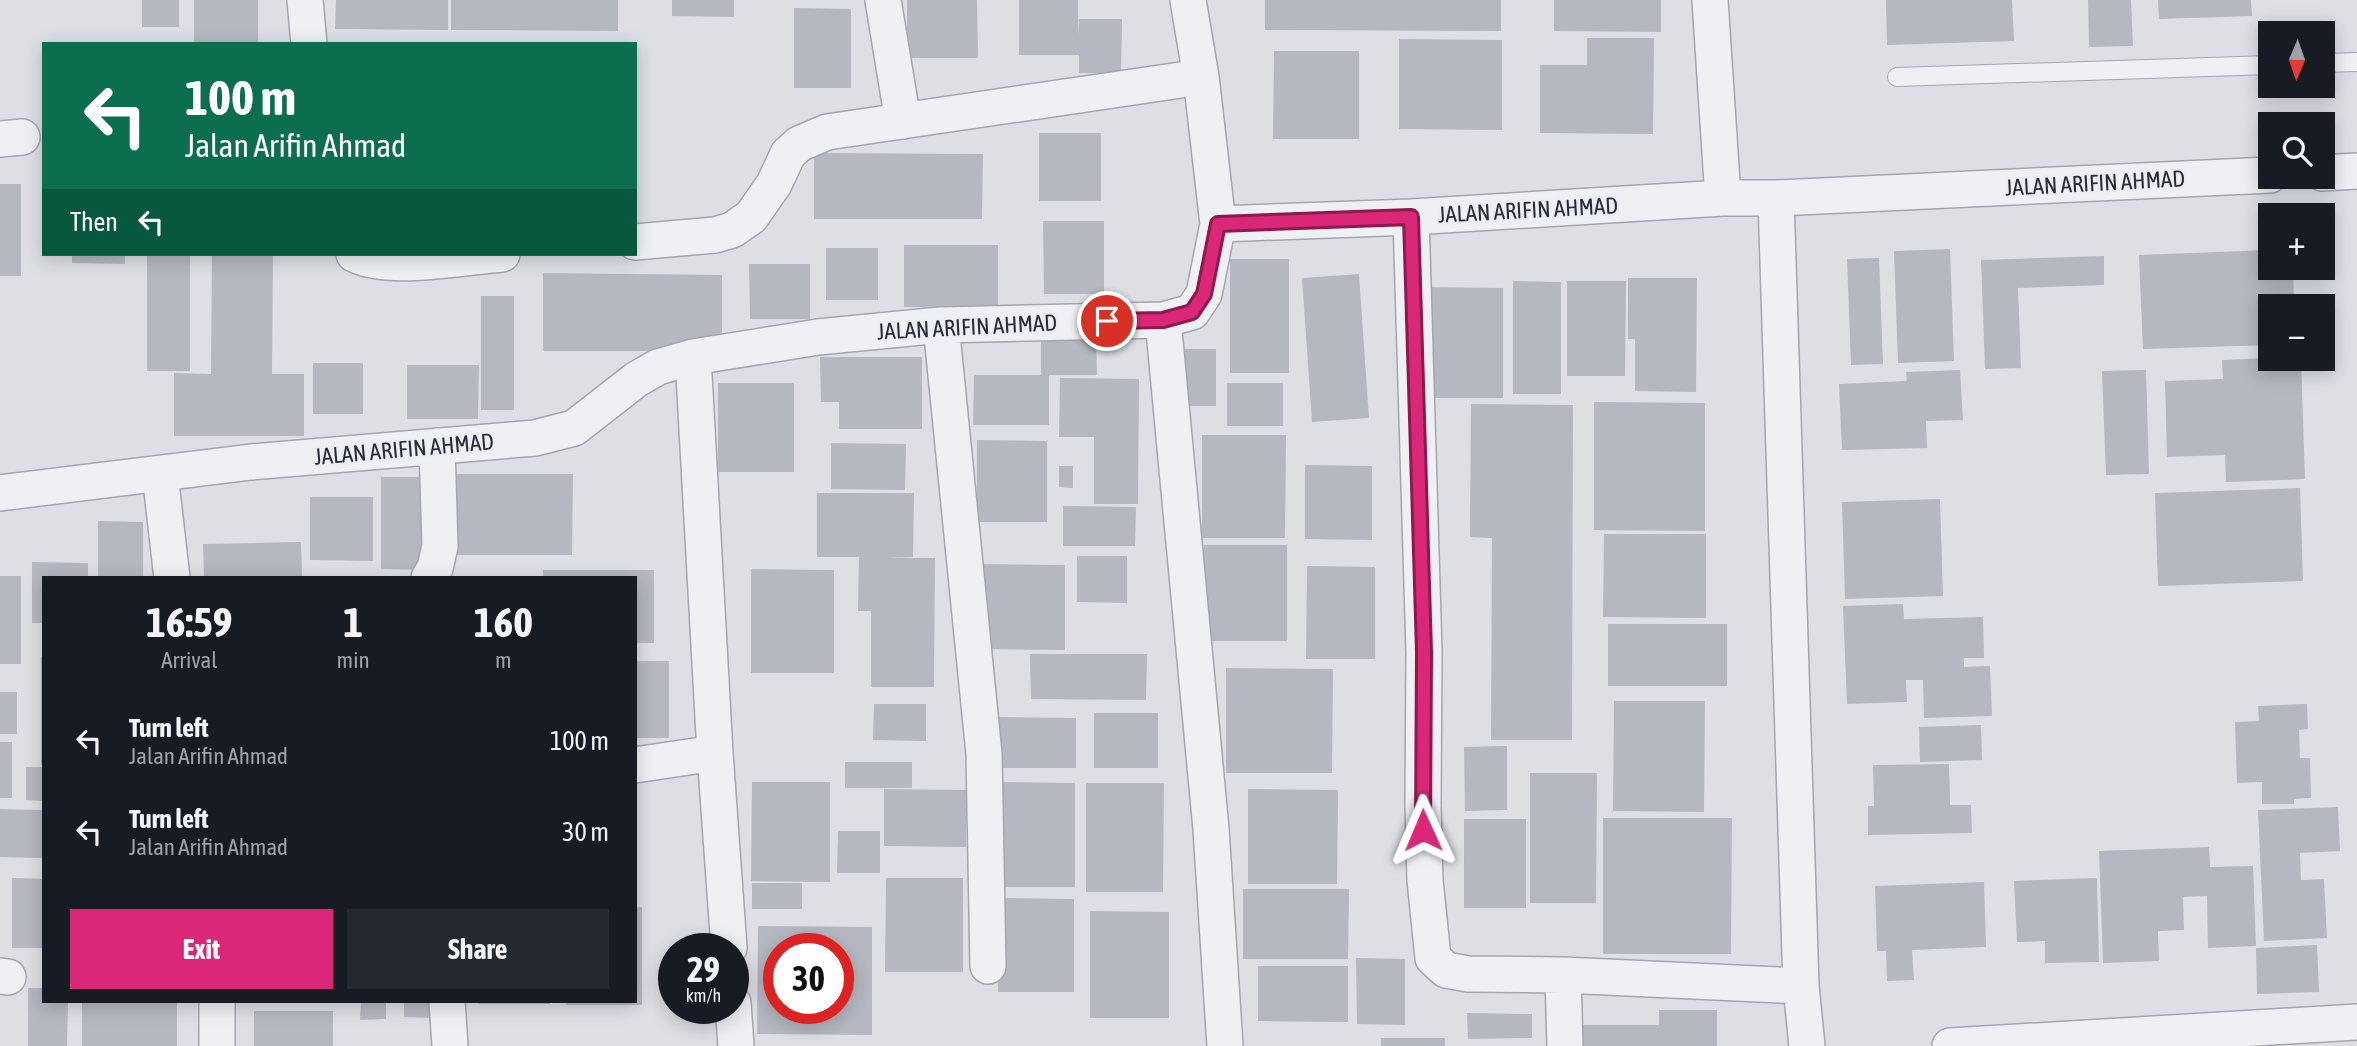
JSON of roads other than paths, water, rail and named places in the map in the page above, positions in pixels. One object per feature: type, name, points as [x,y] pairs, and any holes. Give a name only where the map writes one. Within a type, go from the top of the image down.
[{"type":"street","points":[[305,0],[309,42]]},
{"type":"street","points":[[883,0],[903,121]]},
{"type":"street","points":[[1188,0],[1201,77],[1218,224]]},
{"type":"street","points":[[1710,0],[1723,198]]},
{"type":"street","points":[[637,242],[715,235],[733,230],[751,217],[774,184],[788,154],[799,144],[827,132],[1201,77]]},
{"type":"street","points":[[2335,172],[2357,171]]},
{"type":"street","name":"JALAN ARIFIN AHMAD","points":[[0,493],[251,462],[536,438],[574,428],[637,379],[658,367],[693,356],[818,337],[941,325],[1163,320],[1192,312],[1204,294],[1218,224],[1411,217],[1723,198],[1776,198],[2258,176]]},
{"type":"street","points":[[1776,198],[1801,986],[1807,1046]]},
{"type":"street","points":[[1411,217],[1424,652],[1424,855],[1433,958],[1446,970],[1457,972],[1801,986]]},
{"type":"street","points":[[359,256],[373,262],[399,263],[479,256]]},
{"type":"street","points":[[1163,320],[1211,829],[1225,1046]]},
{"type":"street","points":[[941,325],[984,754],[988,966]]},
{"type":"street","points":[[693,356],[728,933]]},
{"type":"street","points":[[430,576],[440,546],[437,446]]},
{"type":"street","points":[[160,474],[172,576]]},
{"type":"street","points":[[637,765],[715,753]]},
{"type":"street","points":[[1563,975],[1566,1046]]},
{"type":"street","points":[[217,1003],[217,1046]]},
{"type":"street","points":[[447,1003],[450,1046]]},
{"type":"street","points":[[1950,1046],[2357,1022]]},
{"type":"street","points":[[734,1024],[736,1046]]},
{"type":"lane","points":[[2335,63],[2357,62]]},
{"type":"lane","points":[[1897,78],[2258,65]]}]
